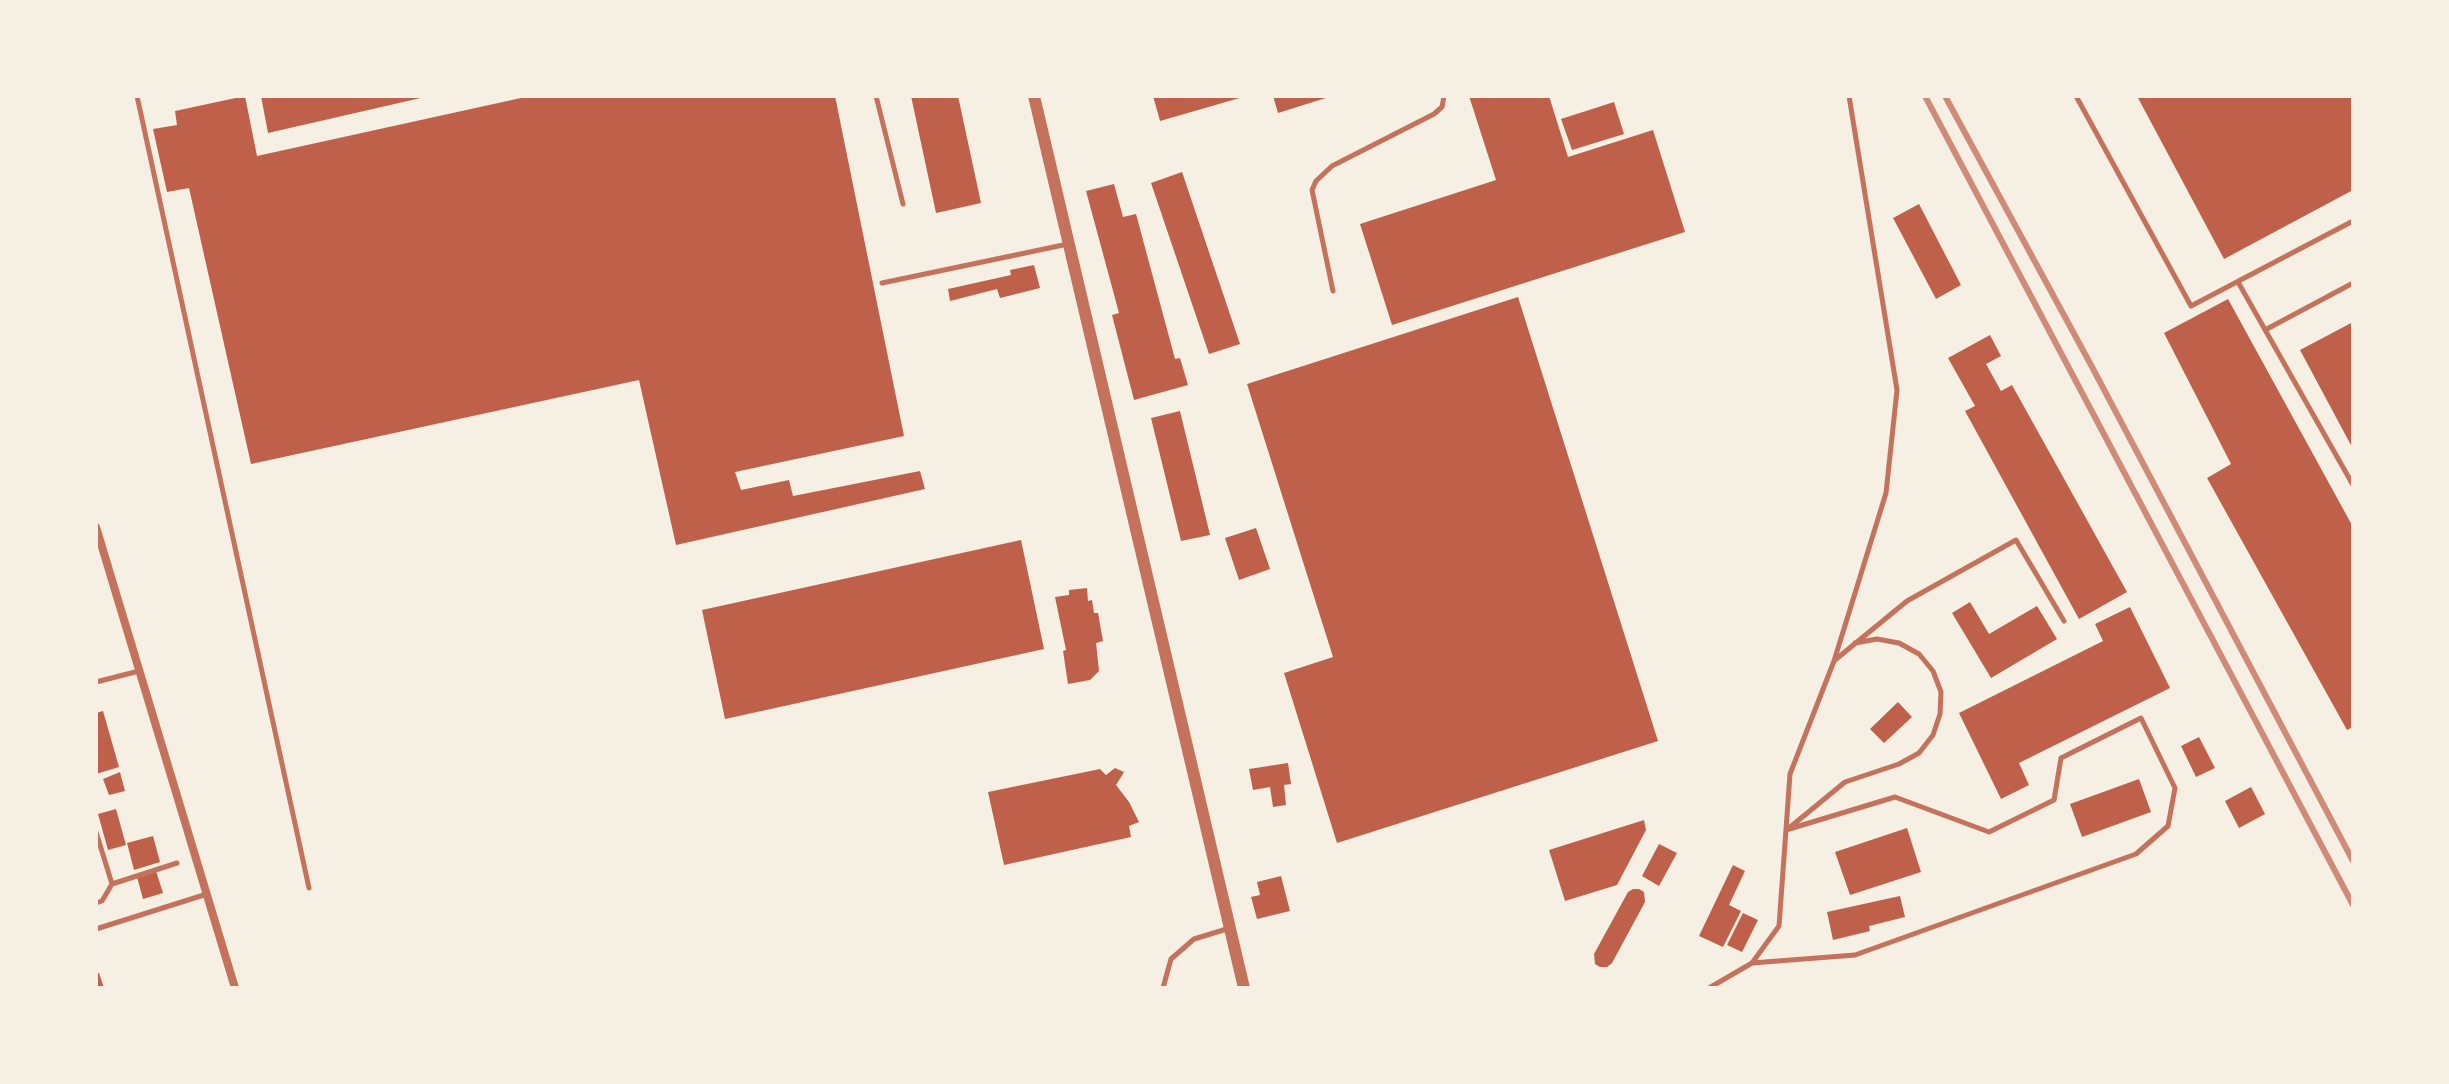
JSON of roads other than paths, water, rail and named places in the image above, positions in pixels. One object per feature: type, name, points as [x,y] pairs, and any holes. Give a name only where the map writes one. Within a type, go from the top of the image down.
[{"type":"street","points":[[1034,96],[1244,988]]},
{"type":"street","points":[[96,527],[235,988]]},
{"type":"lane","points":[[137,96],[309,888]]},
{"type":"lane","points":[[876,96],[903,204]]},
{"type":"lane","points":[[1333,291],[1312,190],[1316,181],[1332,166],[1434,114],[1442,107],[1444,96]]},
{"type":"lane","points":[[1709,988],[1752,963],[1779,926],[1790,774],[1834,661],[1886,493],[1897,390],[1849,96]]},
{"type":"lane","points":[[2076,96],[2191,306],[2353,221]]},
{"type":"lane","points":[[882,283],[1069,244]]},
{"type":"lane","points":[[2238,282],[2353,485]]},
{"type":"lane","points":[[2265,330],[2353,283]]},
{"type":"lane","points":[[1834,661],[1907,601],[2016,540],[2064,621]]},
{"type":"lane","points":[[1786,830],[1845,782],[1899,764],[1919,753],[1933,735],[1940,714],[1941,692],[1933,671],[1919,654],[1899,643],[1877,639],[1855,643]]},
{"type":"lane","points":[[96,682],[139,671]]},
{"type":"lane","points":[[1752,963],[1855,955],[2136,854],[2168,826],[2175,788],[2141,718],[2061,758],[2054,800],[1989,832],[1895,797],[1786,830]]},
{"type":"lane","points":[[96,832],[112,884]]},
{"type":"lane","points":[[96,903],[102,901],[112,884],[177,863]]},
{"type":"lane","points":[[96,929],[207,894]]},
{"type":"lane","points":[[1163,988],[1171,959],[1194,939],[1230,928]]},
{"type":"railway","points":[[1925,96],[2353,905]]},
{"type":"railway","points":[[1945,96],[2353,861]]}]
